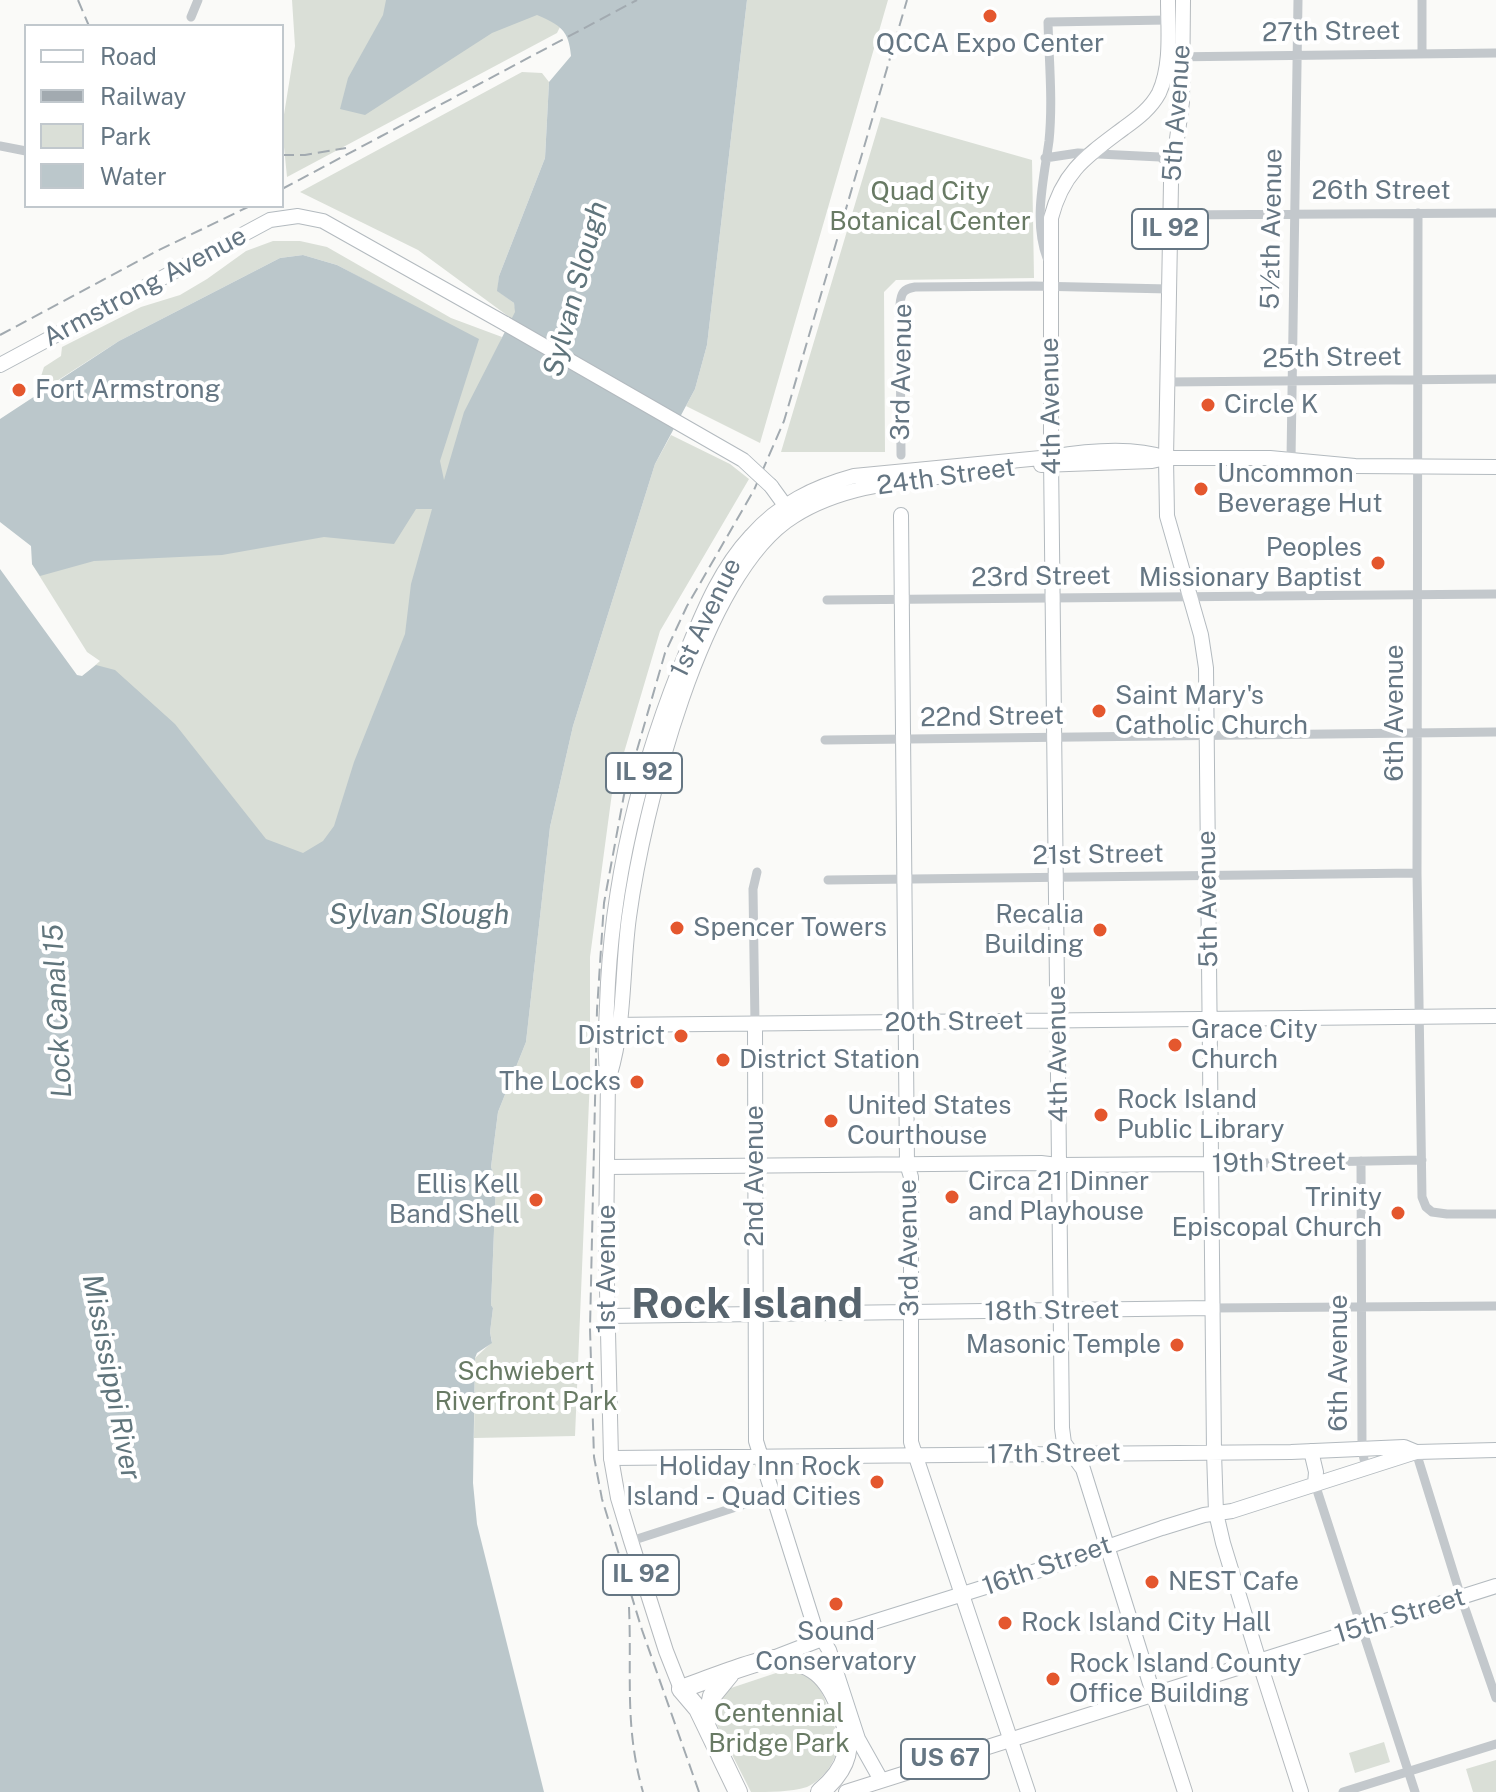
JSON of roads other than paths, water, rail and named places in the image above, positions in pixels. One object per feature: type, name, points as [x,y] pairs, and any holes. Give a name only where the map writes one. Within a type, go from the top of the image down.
[{"type":"highway","name":"16th Street","points":[[681,1689],[771,1659]]},
{"type":"highway","points":[[771,1659],[816,1670],[829,1682],[839,1704],[849,1733],[846,1756],[835,1779],[820,1792]]},
{"type":"highway","points":[[706,1724],[712,1696],[731,1672]]},
{"type":"highway","name":"1st Avenue","points":[[681,1689],[698,1709],[738,1792]]},
{"type":"highway","name":"1st Avenue","points":[[681,1689],[688,1714],[726,1792]]},
{"type":"street","points":[[191,17],[198,0]]},
{"type":"street","name":"5th Avenue","points":[[1049,291],[1051,218],[1060,189],[1078,164],[1149,107],[1163,81],[1167,57],[1168,0]]},
{"type":"street","name":"5th Avenue","points":[[1183,0],[1180,125],[1171,183],[1167,516],[1204,650],[1216,1513],[1301,1792]]},
{"type":"street","name":"5½th Avenue","points":[[1291,459],[1298,0]]},
{"type":"street","points":[[1422,0],[1422,52]]},
{"type":"street","points":[[1050,264],[1042,231],[1042,177],[1049,141],[1048,22],[1168,20]]},
{"type":"street","name":"27th Street","points":[[1167,57],[1496,53]]},
{"type":"street","points":[[0,146],[24,151]]},
{"type":"street","points":[[1045,158],[1058,154],[1092,153],[1163,158],[1171,183]]},
{"type":"street","name":"6th Avenue","points":[[1418,213],[1417,873],[1422,1197],[1429,1210],[1447,1214],[1496,1214]]},
{"type":"street","name":"26th Street","points":[[1171,215],[1496,213]]},
{"type":"street","name":"Armstrong Avenue","points":[[0,365],[270,220],[298,216],[323,221],[711,440],[752,466],[789,510]]},
{"type":"street","name":"3rd Avenue","points":[[901,455],[902,292],[915,287],[1049,291]]},
{"type":"street","points":[[1049,291],[1169,289]]},
{"type":"street","name":"4th Avenue","points":[[1049,291],[1062,1428],[1064,1443],[1083,1469],[1185,1792]]},
{"type":"street","name":"25th Street","points":[[1168,382],[1496,379]]},
{"type":"street","name":"24th Street","points":[[789,510],[826,484],[854,476],[1051,461],[1291,459],[1335,465],[1496,467]]},
{"type":"street","name":"1st Avenue","points":[[681,1689],[631,1541],[618,1498],[611,1458],[607,1316],[608,1078],[604,1056],[611,1025],[612,945],[622,870],[642,783],[666,704],[697,626],[723,574],[749,537],[789,510]]},
{"type":"street","name":"3rd Avenue","points":[[901,515],[907,1164],[911,1177],[910,1437],[1028,1792]]},
{"type":"street","name":"23rd Street","points":[[827,600],[1496,594]]},
{"type":"street","name":"22nd Street","points":[[825,740],[1496,732]]},
{"type":"street","name":"2nd Avenue","points":[[757,872],[753,889],[756,1441],[814,1625],[824,1638],[858,1739],[880,1786]]},
{"type":"street","name":"21st Street","points":[[828,880],[1417,873]]},
{"type":"street","name":"20th Street","points":[[611,1025],[1496,1016]]},
{"type":"street","name":"19th Street","points":[[607,1167],[1422,1160]]},
{"type":"street","name":"6th Avenue","points":[[1361,1161],[1362,1450],[1366,1468]]},
{"type":"street","name":"18th Street","points":[[607,1316],[1496,1306]]},
{"type":"street","name":"17th Street","points":[[611,1458],[1311,1451],[1404,1447],[1416,1452],[1496,1450]]},
{"type":"street","points":[[1311,1451],[1316,1472],[1315,1484],[1415,1792]]},
{"type":"street","points":[[1416,1452],[1496,1698]]},
{"type":"street","name":"16th Street","points":[[771,1659],[824,1638],[1162,1528],[1232,1511],[1416,1452]]},
{"type":"street","points":[[631,1541],[773,1495]]},
{"type":"street","name":"15th Street","points":[[846,1792],[880,1786],[1009,1738],[1496,1586]]},
{"type":"street","points":[[1343,1792],[1496,1744]]},
{"type":"water","points":[[386,0],[747,0],[707,345],[695,389],[655,464],[573,726],[550,827],[526,1042],[498,1112],[491,1167],[496,1181],[492,1343],[477,1353],[475,1358],[473,1483],[477,1524],[544,1792],[0,1792],[0,569],[77,675],[82,676],[96,665],[115,670],[175,724],[266,839],[303,853],[323,841],[334,826],[354,762],[405,634],[411,584],[432,509],[416,509],[394,544],[324,537],[222,555],[94,561],[40,576],[32,564],[31,546],[0,522],[0,419],[119,341],[280,258],[303,255],[337,265],[479,339],[440,461],[444,480],[464,412],[515,312],[514,303],[497,291],[499,276],[545,158],[549,82],[571,56],[562,30],[537,15],[492,33],[365,115],[340,109],[348,78],[383,15]]},
{"type":"railway","points":[[78,0],[88,24]]},
{"type":"railway","points":[[284,188],[637,0]]},
{"type":"railway","points":[[699,1792],[642,1630],[602,1499],[594,1457],[590,1329],[597,1010],[604,903],[624,795],[665,653],[687,606],[754,490],[784,421],[907,0]]},
{"type":"railway","points":[[284,155],[346,148]]},
{"type":"railway","points":[[0,335],[157,251],[246,208]]},
{"type":"railway","points":[[629,1607],[631,1722],[643,1792]]},
{"type":"place","name":"QCCA Expo Center","points":[[990,16]]},
{"type":"place","name":"Fort Armstrong","points":[[19,390]]},
{"type":"place","name":"Circle K","points":[[1208,405]]},
{"type":"place","name":"Uncommon Beverage Hut","points":[[1201,489]]},
{"type":"place","name":"Peoples Missionary Baptist","points":[[1378,563]]},
{"type":"place","name":"Saint Mary's Catholic Church","points":[[1099,711]]},
{"type":"place","name":"Spencer Towers","points":[[677,928]]},
{"type":"place","name":"Recalia Building","points":[[1100,930]]},
{"type":"place","name":"District","points":[[681,1036]]},
{"type":"place","name":"Grace City Church","points":[[1175,1045]]},
{"type":"place","name":"District Station","points":[[723,1060]]},
{"type":"place","name":"The Locks","points":[[637,1082]]},
{"type":"place","name":"Rock Island Public Library","points":[[1101,1115]]},
{"type":"place","name":"United States Courthouse","points":[[831,1121]]},
{"type":"place","name":"Circa 21 Dinner and Playhouse","points":[[952,1197]]},
{"type":"place","name":"Ellis Kell Band Shell","points":[[536,1200]]},
{"type":"place","name":"Trinity Episcopal Church","points":[[1398,1213]]},
{"type":"place","name":"Masonic Temple","points":[[1177,1345]]},
{"type":"place","name":"Holiday Inn Rock Island - Quad Cities","points":[[877,1482]]},
{"type":"place","name":"NEST Cafe","points":[[1152,1582]]},
{"type":"place","name":"Sound Conservatory","points":[[836,1604]]},
{"type":"place","name":"Rock Island City Hall","points":[[1005,1623]]},
{"type":"place","name":"Rock Island County Office Building","points":[[1053,1679]]},
{"type":"district","name":"Rock Island","points":[[747,1305]]},
{"type":"park label","name":"Quad City Botanical Center","points":[[930,207]]},
{"type":"park label","name":"Schwiebert Riverfront Park","points":[[526,1387]]},
{"type":"park label","name":"Centennial Bridge Park","points":[[779,1729]]},
{"type":"water label","name":"Sylvan Slough","points":[[576,289]]},
{"type":"water label","name":"Sylvan Slough","points":[[419,915]]},
{"type":"water label","name":"Lock Canal 15","points":[[58,1011]]},
{"type":"water label","name":"Mississippi River","points":[[111,1377]]}]
